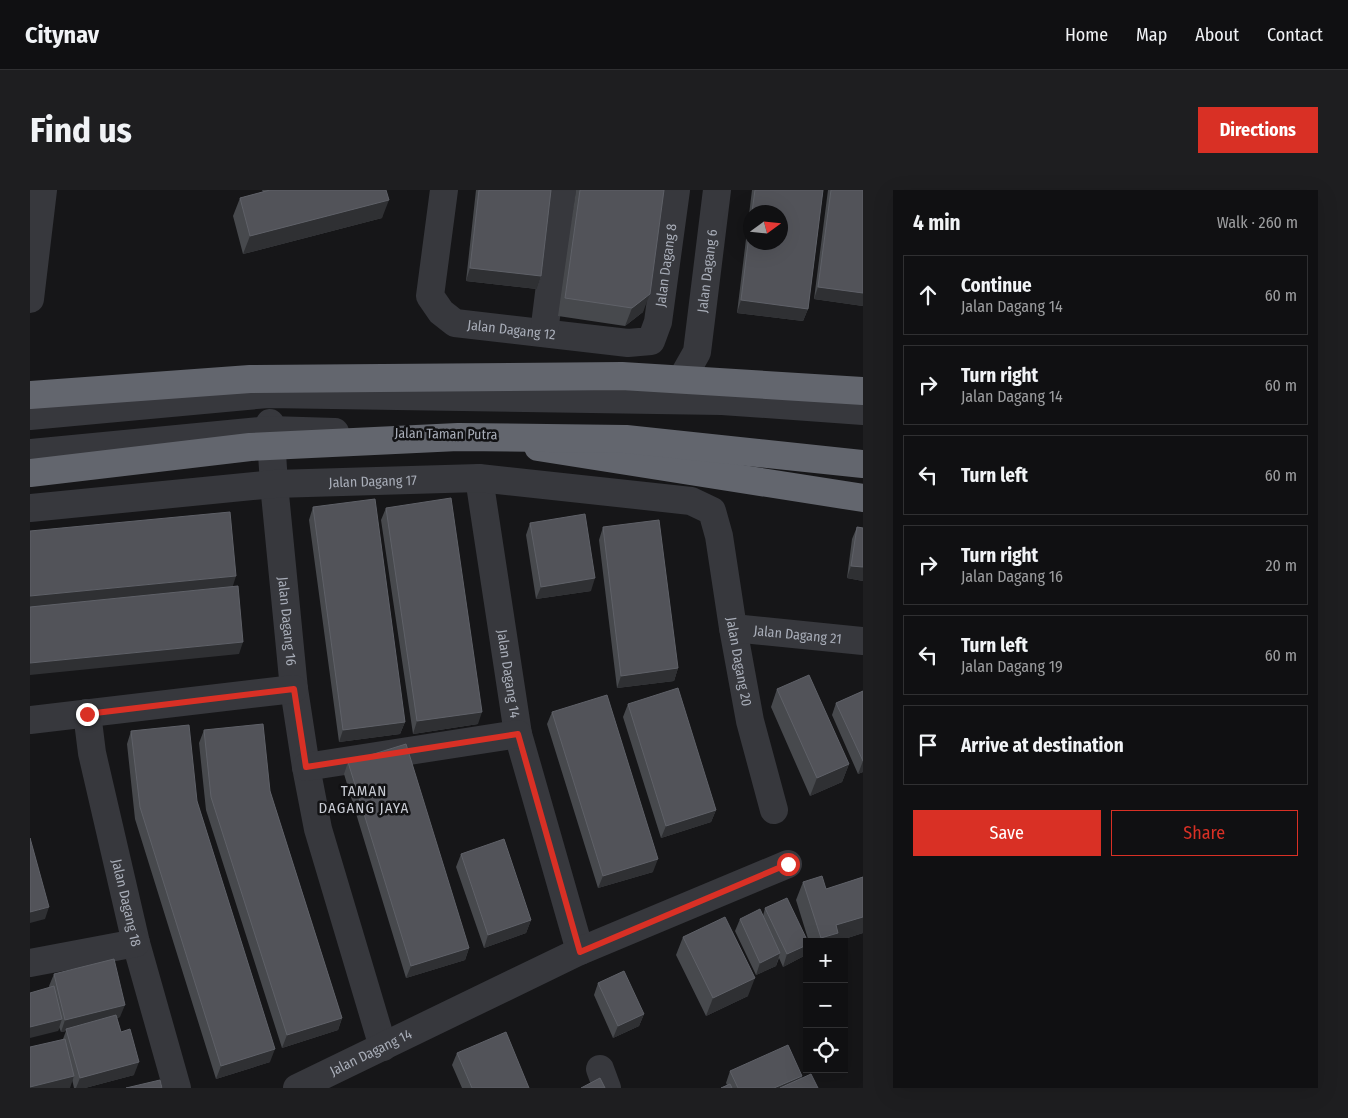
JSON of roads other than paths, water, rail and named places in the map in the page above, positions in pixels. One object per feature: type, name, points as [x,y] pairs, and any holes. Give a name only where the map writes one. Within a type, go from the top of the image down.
[{"type":"highway","points":[[30,394],[250,379],[612,376],[863,391]]},
{"type":"highway","points":[[459,434],[856,496]]},
{"type":"highway","points":[[30,473],[250,447],[458,437],[626,439],[863,464]]},
{"type":"street","points":[[30,299],[42,190]]},
{"type":"street","name":"Jalan Dagang 12","points":[[444,190],[430,296],[441,312],[456,323],[628,343],[652,341]]},
{"type":"street","points":[[544,333],[562,190]]},
{"type":"street","name":"Jalan Dagang 8","points":[[652,341],[658,322],[676,190]]},
{"type":"street","name":"Jalan Dagang 6","points":[[656,400],[680,382],[697,352],[717,190]]},
{"type":"street","name":"Jalan Dagang 6","points":[[697,352],[707,377],[722,401]]},
{"type":"street","points":[[30,416],[268,394],[722,401],[863,411]]},
{"type":"street","name":"Jalan Dagang 16","points":[[268,394],[274,484],[294,689],[306,767],[318,829],[384,1046]]},
{"type":"street","name":"Jalan Taman Putra","points":[[30,453],[270,430],[627,437],[863,452]]},
{"type":"street","name":"Jalan Dagang 17","points":[[30,508],[274,484],[479,478],[691,501],[712,511]]},
{"type":"street","name":"Jalan Dagang 14","points":[[479,478],[518,734],[580,952]]},
{"type":"street","name":"Jalan Dagang 20","points":[[712,511],[720,536],[732,628],[750,721],[774,810]]},
{"type":"street","name":"Jalan Dagang 21","points":[[732,628],[863,641]]},
{"type":"street","points":[[30,720],[294,689]]},
{"type":"street","name":"Jalan Dagang 18","points":[[87,714],[92,753],[136,943],[177,1088]]},
{"type":"street","points":[[306,767],[518,734]]},
{"type":"street","name":"Jalan Dagang 14","points":[[297,1088],[580,952],[788,864]]},
{"type":"street","points":[[30,963],[136,943]]},
{"type":"district","name":"TAMAN DAGANG JAYA","points":[[364,800]]}]
